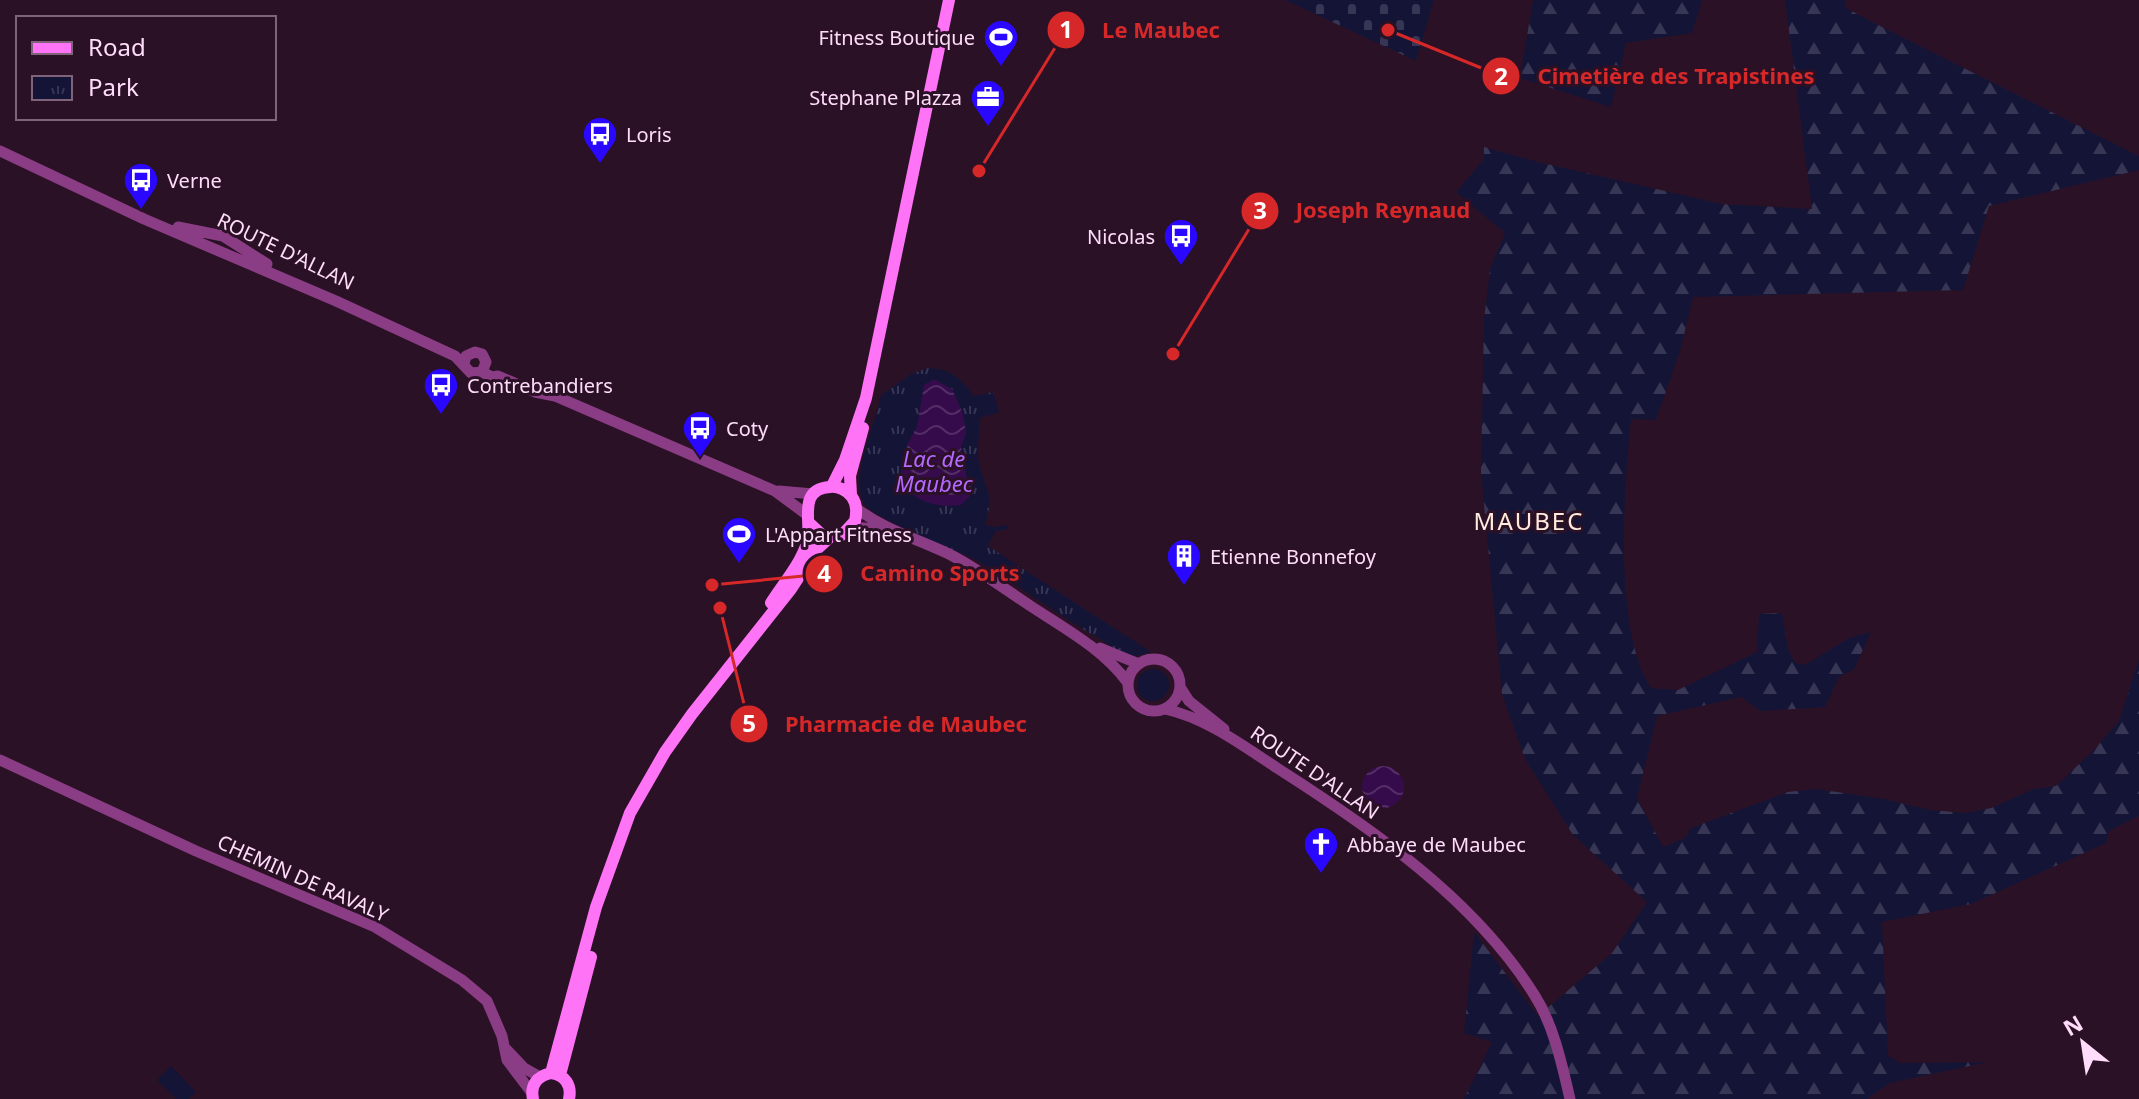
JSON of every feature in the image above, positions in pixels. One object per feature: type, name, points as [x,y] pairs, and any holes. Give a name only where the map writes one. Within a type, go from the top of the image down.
[{"type":"main road","points":[[832,486],[845,460],[866,398],[949,0]]},
{"type":"main road","points":[[808,519],[817,533],[830,537],[842,535],[852,527],[854,501],[850,476],[865,422],[866,398]]},
{"type":"main road","points":[[761,624],[766,610],[807,542],[809,500],[813,494],[832,486],[839,487],[854,501]]},
{"type":"main road","points":[[533,1096],[534,1084],[550,1075],[596,907],[630,813],[692,714],[791,589],[817,549],[830,537]]},
{"type":"main road","points":[[550,1075],[568,1084],[569,1099]]},
{"type":"street","name":"ROUTE D'ALLAN","points":[[0,148],[144,219],[466,359]]},
{"type":"street","points":[[475,352],[482,354],[484,368],[471,373],[466,359],[475,352]]},
{"type":"street","points":[[484,368],[775,491],[808,519]]},
{"type":"street","points":[[775,491],[813,494]]},
{"type":"street","points":[[854,501],[888,530]]},
{"type":"street","points":[[852,527],[888,530],[948,554],[1085,641],[1128,683]]},
{"type":"street","points":[[1085,641],[1139,664]]},
{"type":"street","points":[[1154,659],[1168,663],[1178,676],[1180,687],[1177,698],[1165,709],[1155,711],[1140,707],[1130,696],[1130,674],[1139,664],[1154,659]]},
{"type":"street","name":"ROUTE D'ALLAN","points":[[1180,687],[1189,701],[1223,727],[1232,739]]},
{"type":"street","name":"ROUTE D'ALLAN","points":[[1165,709],[1198,720],[1232,739],[1384,840],[1485,932],[1536,997],[1546,1016],[1570,1099]]},
{"type":"street","name":"CHEMIN DE RAVALY","points":[[0,760],[200,853],[375,927],[462,980],[487,1001],[510,1067],[533,1096]]},
{"type":"street","points":[[504,1046],[513,1058],[550,1075]]},
{"type":"green space","points":[[1285,0],[1434,0],[1416,61]]},
{"type":"green space","points":[[1533,0],[1702,0],[1692,33],[1626,43],[1611,107],[1520,78]]},
{"type":"green space","points":[[1785,0],[1845,0],[1846,8],[1874,23],[2139,156],[2139,170],[1989,206],[1963,290],[1693,297],[1680,351],[1656,420],[1631,419],[1624,519],[1626,596],[1639,663],[1651,688],[1678,690],[1757,652],[1759,614],[1782,613],[1788,649],[1795,663],[1805,665],[1849,638],[1871,632],[1854,669],[1839,677],[1825,707],[1761,711],[1741,697],[1657,716],[1637,798],[1663,847],[1685,838],[1691,828],[1788,792],[1814,789],[1884,799],[1930,810],[1965,813],[1991,808],[2034,789],[2056,786],[2094,750],[2119,721],[2139,659],[2139,816],[2109,831],[2106,843],[1971,904],[1882,922],[1888,1056],[1900,1063],[1988,1062],[1890,1083],[1867,1099],[1464,1099],[1492,1042],[1464,1033],[1474,932],[1538,1016],[1612,953],[1647,902],[1573,835],[1525,759],[1502,694],[1481,472],[1484,320],[1490,269],[1505,233],[1456,192],[1484,159],[1484,147],[1722,204],[1812,209]]},
{"type":"green space","points":[[928,368],[955,376],[974,396],[993,392],[999,412],[980,418],[978,447],[989,499],[985,525],[1008,525],[1008,529],[996,531],[988,546],[1151,652],[1133,656],[1120,652],[981,563],[881,517],[863,502],[860,490],[862,463],[881,395],[911,374]]},
{"type":"green space","points":[[1153,669],[1164,674],[1169,685],[1164,696],[1153,701],[1142,696],[1137,685],[1142,674]]},
{"type":"green space","points":[[171,1066],[196,1092],[189,1099],[176,1099],[157,1080]]},
{"type":"water","name":"Lac de Maubec","points":[[934,379],[952,389],[963,414],[966,433],[961,447],[970,496],[961,505],[926,502],[912,494],[900,480],[908,443],[917,427],[924,385]]},
{"type":"water","points":[[1383,766],[1398,772],[1404,787],[1398,802],[1383,808],[1368,802],[1362,787],[1368,772]]},
{"type":"place","name":"Cimetière des Trapistines","points":[[1388,30]]},
{"type":"place","name":"Fitness Boutique","points":[[1001,68]]},
{"type":"place","name":"Stephane Plazza","points":[[988,128]]},
{"type":"place","name":"Loris","points":[[600,165]]},
{"type":"place","name":"Le Maubec","points":[[979,171]]},
{"type":"place","name":"Verne","points":[[141,211]]},
{"type":"place","name":"Nicolas","points":[[1181,267]]},
{"type":"place","name":"Joseph Reynaud","points":[[1173,354]]},
{"type":"place","name":"Contrebandiers","points":[[441,416]]},
{"type":"place","name":"Coty","points":[[700,459]]},
{"type":"place","name":"L'Appart Fitness","points":[[739,565]]},
{"type":"place","name":"Camino Sports","points":[[712,585]]},
{"type":"place","name":"Etienne Bonnefoy","points":[[1184,587]]},
{"type":"place","name":"Pharmacie de Maubec","points":[[720,608]]},
{"type":"place","name":"Abbaye de Maubec","points":[[1321,875]]},
{"type":"district","name":"MAUBEC","points":[[1529,520]]}]
